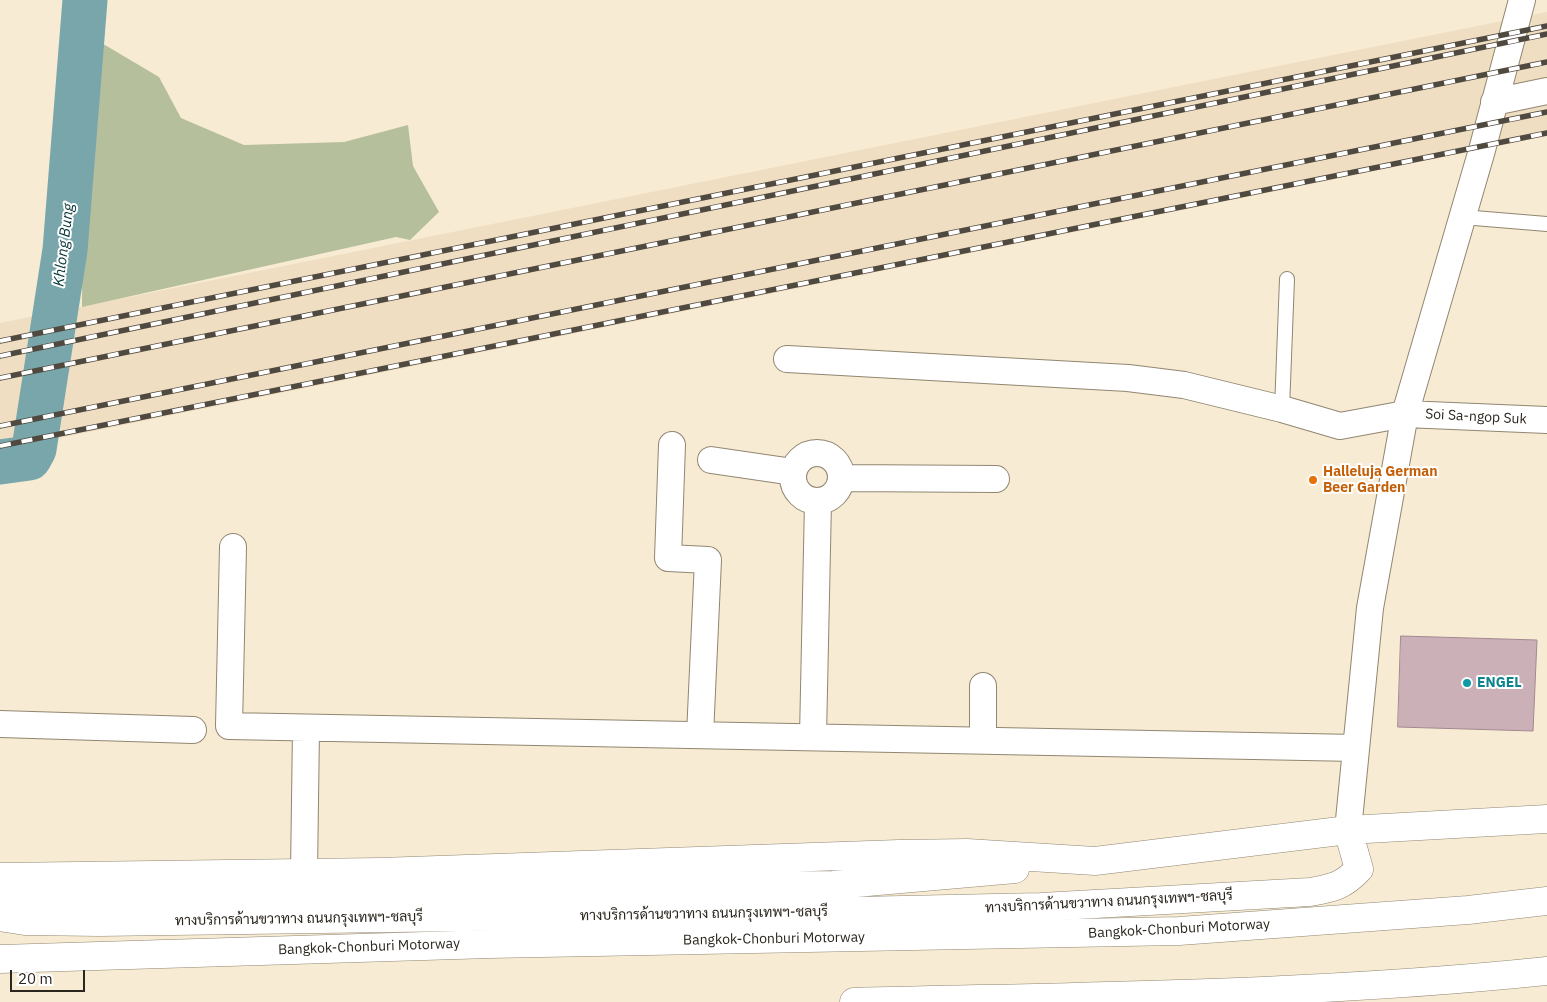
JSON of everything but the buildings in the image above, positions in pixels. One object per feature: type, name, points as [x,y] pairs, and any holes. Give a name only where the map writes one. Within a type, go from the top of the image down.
[{"type":"main road","points":[[0,898],[833,885],[1094,861],[1348,830],[1547,819]]},
{"type":"main road","name":"ทางบริการด้านขวาทาง ถนนกรุงเทพฯ-ชลบุรี","points":[[0,917],[25,921],[99,922],[783,913],[1041,907],[1310,892],[1335,888],[1360,869],[1348,830]]},
{"type":"main road","points":[[0,877],[304,873],[898,854],[967,853],[1094,861]]},
{"type":"main road","name":"Bangkok-Chonburi Motorway","points":[[0,959],[500,944],[1180,931],[1468,910],[1547,901]]},
{"type":"main road","points":[[854,1002],[1192,994],[1481,978],[1547,971]]},
{"type":"street","points":[[1348,830],[1370,608],[1405,414],[1482,150],[1522,0]]},
{"type":"street","points":[[1494,102],[1547,91]]},
{"type":"street","name":"Soi Sa-ngop Suk","points":[[787,359],[1128,378],[1184,384],[1340,426],[1405,414],[1547,420]]},
{"type":"street","points":[[672,445],[668,558],[708,560],[700,735]]},
{"type":"street","points":[[815,453],[825,454],[834,459],[840,468],[842,478],[838,490],[830,499],[818,502],[807,500],[798,494],[793,484],[793,472],[797,463],[805,456],[815,453]]},
{"type":"street","points":[[711,460],[793,472]]},
{"type":"street","points":[[842,478],[996,479]]},
{"type":"street","points":[[813,736],[818,502]]},
{"type":"street","points":[[233,547],[230,726],[306,729],[983,739],[1356,748]]},
{"type":"street","points":[[983,686],[983,739]]},
{"type":"street","points":[[0,724],[193,730]]},
{"type":"street","points":[[304,873],[306,729]]},
{"type":"lane","points":[[1462,217],[1547,224]]},
{"type":"lane","points":[[1282,409],[1287,279]]},
{"type":"shaded area","points":[[1547,12],[1547,136],[0,450],[0,323]]},
{"type":"green space","points":[[83,32],[159,77],[181,118],[244,145],[344,142],[408,125],[413,166],[439,212],[410,240],[396,237],[82,307]]},
{"type":"waterway","name":"Khlong Bung","points":[[0,462],[29,458],[34,449],[65,250],[85,0]]},
{"type":"railway","points":[[0,341],[1547,26]]},
{"type":"railway","points":[[0,356],[1547,34]]},
{"type":"railway","points":[[0,378],[1547,62]]},
{"type":"railway","points":[[0,426],[1547,112]]},
{"type":"railway","points":[[0,446],[1547,133]]},
{"type":"place","name":"Halleluja German Beer Garden","points":[[1313,480]]},
{"type":"place","name":"ENGEL","points":[[1467,683]]}]
